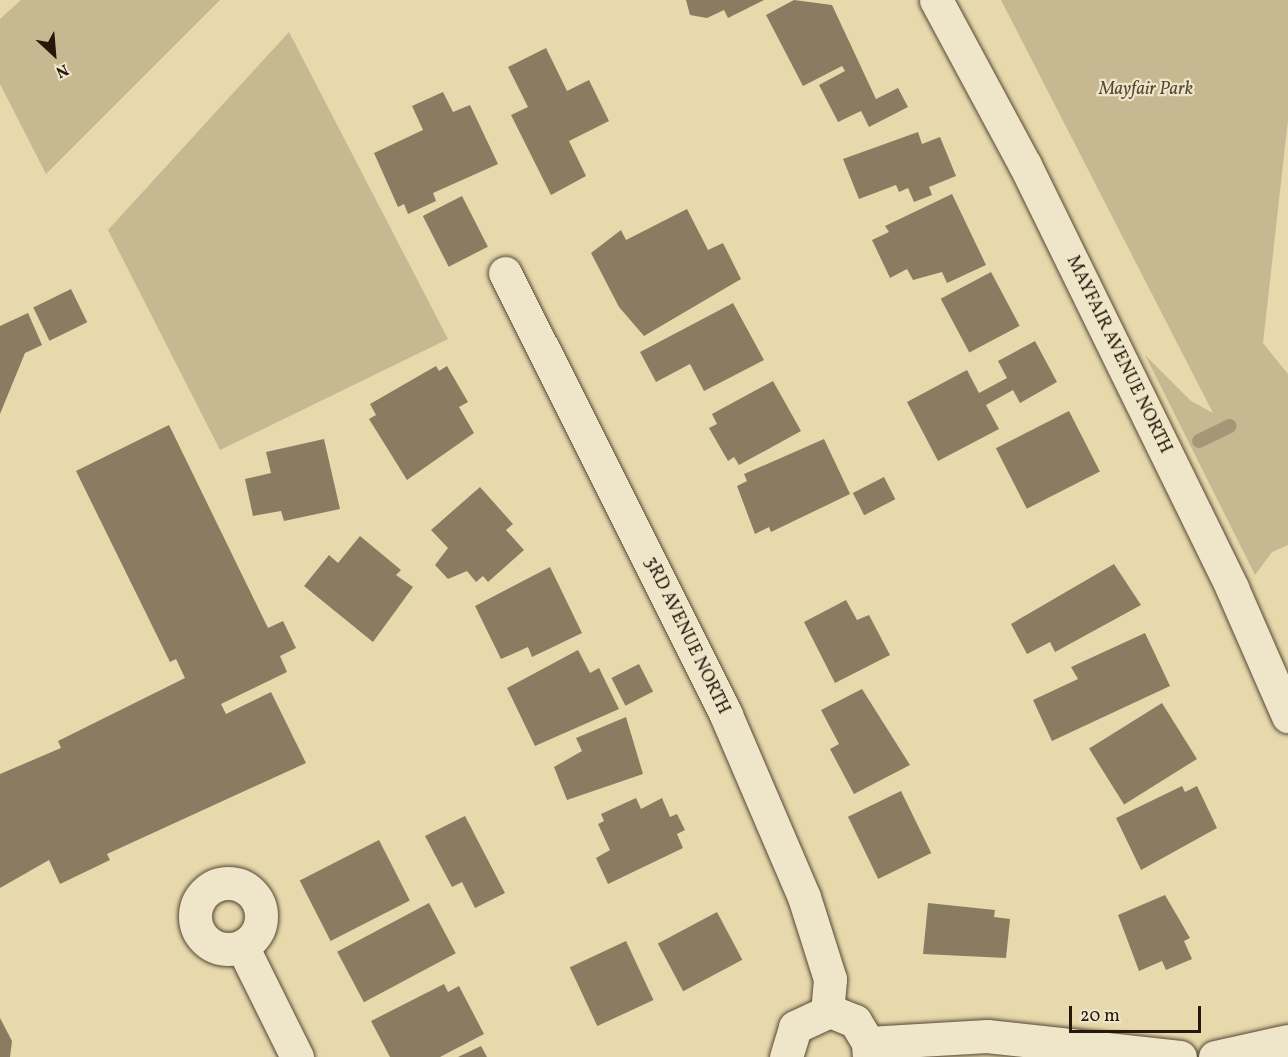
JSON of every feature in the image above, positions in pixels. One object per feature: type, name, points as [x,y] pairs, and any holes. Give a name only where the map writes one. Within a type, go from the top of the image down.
[{"type":"street","name":"MAYFAIR AVENUE NORTH","points":[[936,0],[1030,175],[1232,588],[1288,716]]},
{"type":"street","name":"3RD AVENUE NORTH","points":[[505,273],[730,726],[804,897],[830,979],[827,1012]]},
{"type":"street","points":[[242,946],[297,1057]]},
{"type":"street","points":[[786,1057],[795,1027],[827,1012],[855,1021],[868,1050],[987,1036],[1180,1057]]},
{"type":"street","points":[[1215,1057],[1288,1041]]},
{"type":"green space","points":[[21,0],[220,0],[46,174],[0,84],[0,19]]},
{"type":"green space","name":"Mayfair Park","points":[[1001,0],[1288,0],[1288,120],[1263,343],[1288,374],[1288,545],[1272,552],[1255,575],[1145,355],[1191,401],[1213,413]]},
{"type":"green space","points":[[289,32],[448,339],[220,450],[108,230]]},
{"type":"building","points":[[686,0],[764,0],[728,18],[724,10],[707,18],[690,15]]},
{"type":"building","points":[[794,0],[832,5],[876,99],[898,88],[908,107],[869,127],[861,111],[838,122],[819,85],[845,71],[842,66],[803,86],[766,15]]},
{"type":"building","points":[[546,48],[567,91],[589,80],[609,121],[569,141],[586,176],[551,195],[511,115],[528,107],[508,67]]},
{"type":"building","points":[[443,92],[453,112],[470,105],[498,164],[433,193],[436,201],[408,214],[404,204],[398,207],[374,153],[423,130],[412,106]]},
{"type":"building","points":[[918,132],[922,144],[940,137],[956,176],[929,187],[932,195],[914,202],[908,188],[899,192],[896,185],[859,199],[843,159]]},
{"type":"building","points":[[952,194],[986,265],[947,283],[942,272],[913,280],[907,269],[890,278],[872,240],[889,232],[885,226]]},
{"type":"building","points":[[462,196],[488,247],[449,267],[423,216]]},
{"type":"building","points":[[687,209],[708,250],[723,243],[741,279],[644,336],[619,307],[591,253],[621,230],[626,240]]},
{"type":"building","points":[[991,272],[1020,326],[969,353],[941,299]]},
{"type":"building","points":[[71,289],[87,322],[49,341],[33,307]]},
{"type":"building","points":[[733,303],[764,360],[704,391],[690,364],[656,382],[640,352]]},
{"type":"building","points":[[28,313],[42,345],[25,353],[0,414],[0,326]]},
{"type":"building","points":[[1035,341],[1057,382],[1020,403],[1013,390],[986,405],[999,429],[938,461],[907,402],[967,370],[979,393],[1007,378],[998,361]]},
{"type":"building","points":[[436,366],[439,371],[447,366],[468,402],[459,407],[474,433],[407,480],[369,419],[376,415],[370,404]]},
{"type":"building","points":[[773,381],[801,431],[739,465],[734,457],[728,461],[709,428],[717,424],[712,414]]},
{"type":"building","points":[[1069,411],[1100,472],[1027,509],[996,448]]},
{"type":"building","points":[[169,425],[268,628],[283,621],[296,648],[280,656],[287,672],[221,704],[226,714],[271,692],[306,763],[107,854],[110,860],[60,884],[49,860],[0,888],[0,774],[61,748],[58,741],[185,678],[176,659],[170,662],[76,471]]},
{"type":"building","points":[[324,439],[340,509],[284,521],[281,511],[253,516],[245,479],[271,473],[266,452]]},
{"type":"building","points":[[824,439],[850,494],[771,532],[769,527],[755,534],[737,486],[747,481],[744,474]]},
{"type":"building","points":[[884,477],[895,499],[864,515],[853,493]]},
{"type":"building","points":[[480,487],[513,524],[506,530],[524,550],[488,582],[483,576],[476,582],[467,571],[448,579],[435,565],[448,548],[431,530]]},
{"type":"building","points":[[360,536],[401,570],[396,575],[413,587],[373,642],[304,586],[329,555],[338,563]]},
{"type":"building","points":[[1114,564],[1141,605],[1055,652],[1050,642],[1027,654],[1011,624]]},
{"type":"building","points":[[550,567],[582,633],[532,657],[528,647],[501,659],[475,606]]},
{"type":"building","points":[[846,600],[857,620],[869,615],[890,655],[835,683],[804,622]]},
{"type":"building","points":[[1145,633],[1170,686],[1052,741],[1033,700],[1078,679],[1071,667]]},
{"type":"building","points":[[578,650],[590,673],[599,668],[619,709],[535,746],[507,688]]},
{"type":"building","points":[[639,664],[653,692],[625,706],[611,678]]},
{"type":"building","points":[[862,689],[910,765],[854,794],[830,749],[839,744],[821,710]]},
{"type":"building","points":[[1162,703],[1197,759],[1124,805],[1089,749]]},
{"type":"building","points":[[626,717],[643,774],[567,800],[554,767],[582,751],[576,738]]},
{"type":"building","points":[[1182,786],[1185,792],[1197,786],[1217,828],[1141,870],[1116,818]]},
{"type":"building","points":[[901,791],[931,853],[878,879],[848,817]]},
{"type":"building","points":[[636,798],[641,809],[662,798],[670,817],[677,814],[685,830],[677,834],[683,848],[608,884],[596,858],[610,850],[598,824],[604,821],[601,814]]},
{"type":"building","points":[[465,816],[505,893],[475,908],[462,882],[452,887],[425,836]]},
{"type":"building","points":[[379,840],[410,901],[331,941],[300,880]]},
{"type":"building","points":[[1165,895],[1190,938],[1184,941],[1192,959],[1166,970],[1162,961],[1139,971],[1118,915]]},
{"type":"building","points":[[429,903],[456,953],[364,1002],[337,952]]},
{"type":"building","points":[[928,903],[995,910],[994,917],[1010,919],[1006,958],[923,954]]},
{"type":"building","points":[[717,912],[742,960],[683,991],[658,943]]},
{"type":"building","points":[[626,941],[653,1000],[597,1026],[570,967]]},
{"type":"building","points":[[444,984],[448,992],[459,986],[484,1034],[440,1057],[390,1057],[371,1021]]},
{"type":"building","points":[[0,1018],[12,1041],[10,1057],[0,1057]]},
{"type":"building","points":[[481,1046],[487,1057],[458,1057]]},
{"type":"waterway","points":[[1199,441],[1230,426]]}]
